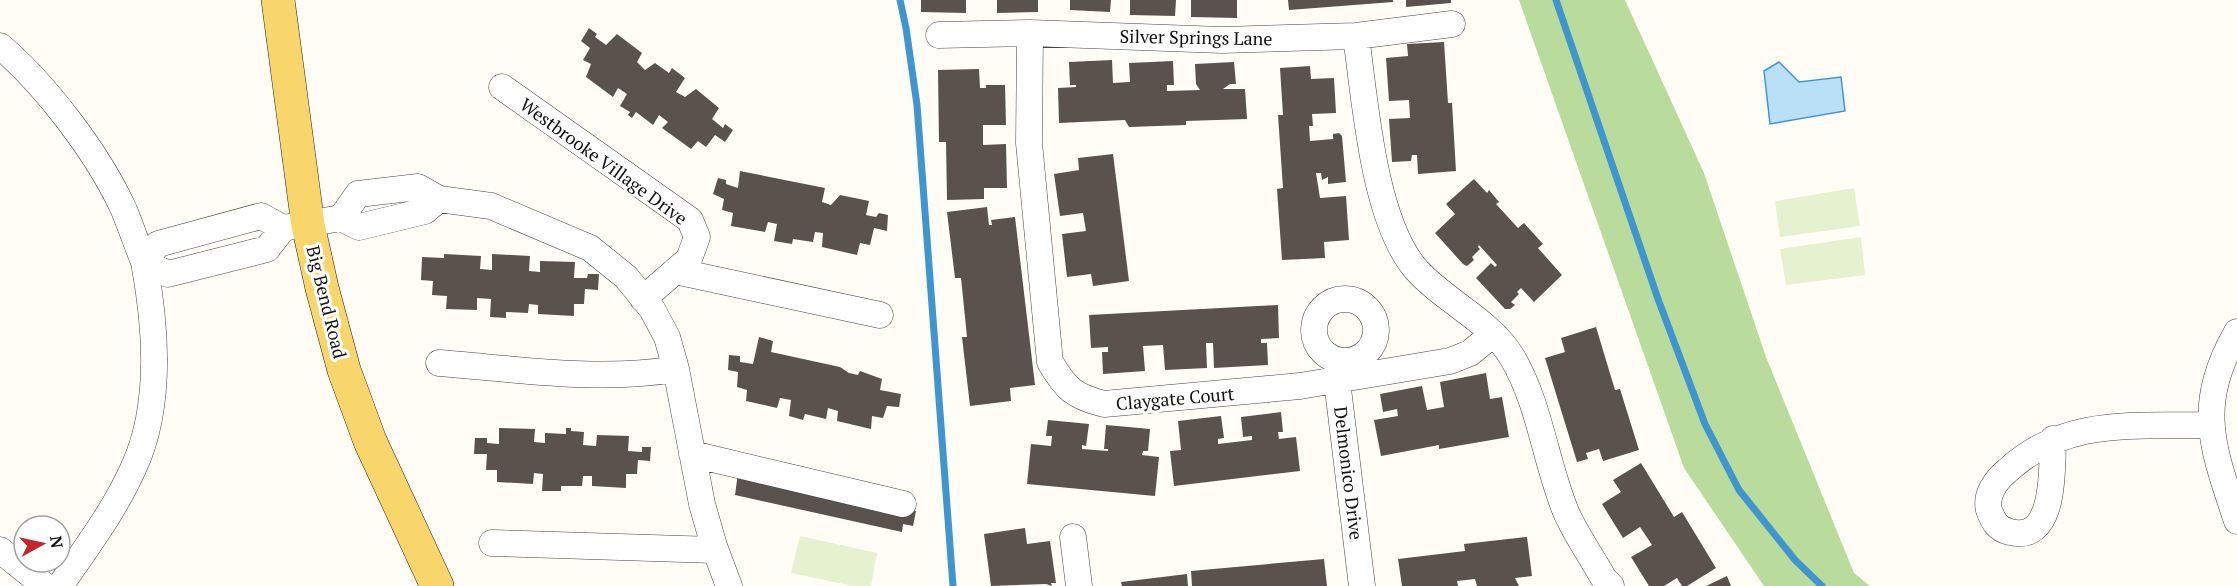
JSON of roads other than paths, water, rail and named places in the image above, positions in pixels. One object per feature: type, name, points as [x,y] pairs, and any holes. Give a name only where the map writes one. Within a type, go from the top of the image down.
[{"type":"main road","name":"Big Bend Road","points":[[278,0],[295,226],[322,288],[344,370],[370,441],[437,586]]},
{"type":"street","name":"Silver Springs Lane","points":[[939,35],[1030,33],[1222,40],[1356,36],[1452,24]]},
{"type":"street","name":"Claygate Court","points":[[1030,33],[1030,154],[1050,362],[1062,383],[1080,398],[1104,404],[1300,386],[1339,371],[1450,361],[1470,353],[1493,334]]},
{"type":"street","points":[[1356,36],[1379,181],[1388,216],[1400,243],[1415,268],[1493,334],[1511,355],[1526,384],[1566,513],[1604,584]]},
{"type":"street","points":[[0,46],[41,87],[102,169],[123,209],[144,262],[150,296],[153,345],[152,398],[148,423],[134,468],[114,506],[60,586]]},
{"type":"street","name":"Westbrooke Village Drive","points":[[502,87],[690,220],[697,237],[689,259],[643,299]]},
{"type":"street","points":[[144,262],[168,274],[267,249],[295,226],[341,218],[358,227],[425,211],[439,198],[491,206],[590,248],[626,277],[652,309],[666,337],[676,369],[702,504],[715,550],[729,586]]},
{"type":"street","points":[[675,270],[880,315]]},
{"type":"street","points":[[2237,332],[2225,352],[2212,391],[2211,425],[2216,458],[2237,521]]},
{"type":"street","points":[[439,363],[607,375],[641,375],[676,369]]},
{"type":"street","name":"Delmonico Drive","points":[[1339,371],[1362,586]]},
{"type":"street","points":[[2053,439],[2093,428],[2211,425]]},
{"type":"street","points":[[692,454],[903,504]]},
{"type":"street","points":[[1073,537],[1079,586]]},
{"type":"street","points":[[492,543],[715,550]]},
{"type":"street","points":[[0,550],[45,586]]},
{"type":"water","points":[[1779,62],[1799,82],[1841,77],[1845,111],[1770,124],[1764,71]]},
{"type":"waterway","points":[[900,0],[917,105],[953,586]]},
{"type":"waterway","points":[[1556,0],[1658,299],[1705,424],[1739,490],[1795,560],[1822,586]]}]
